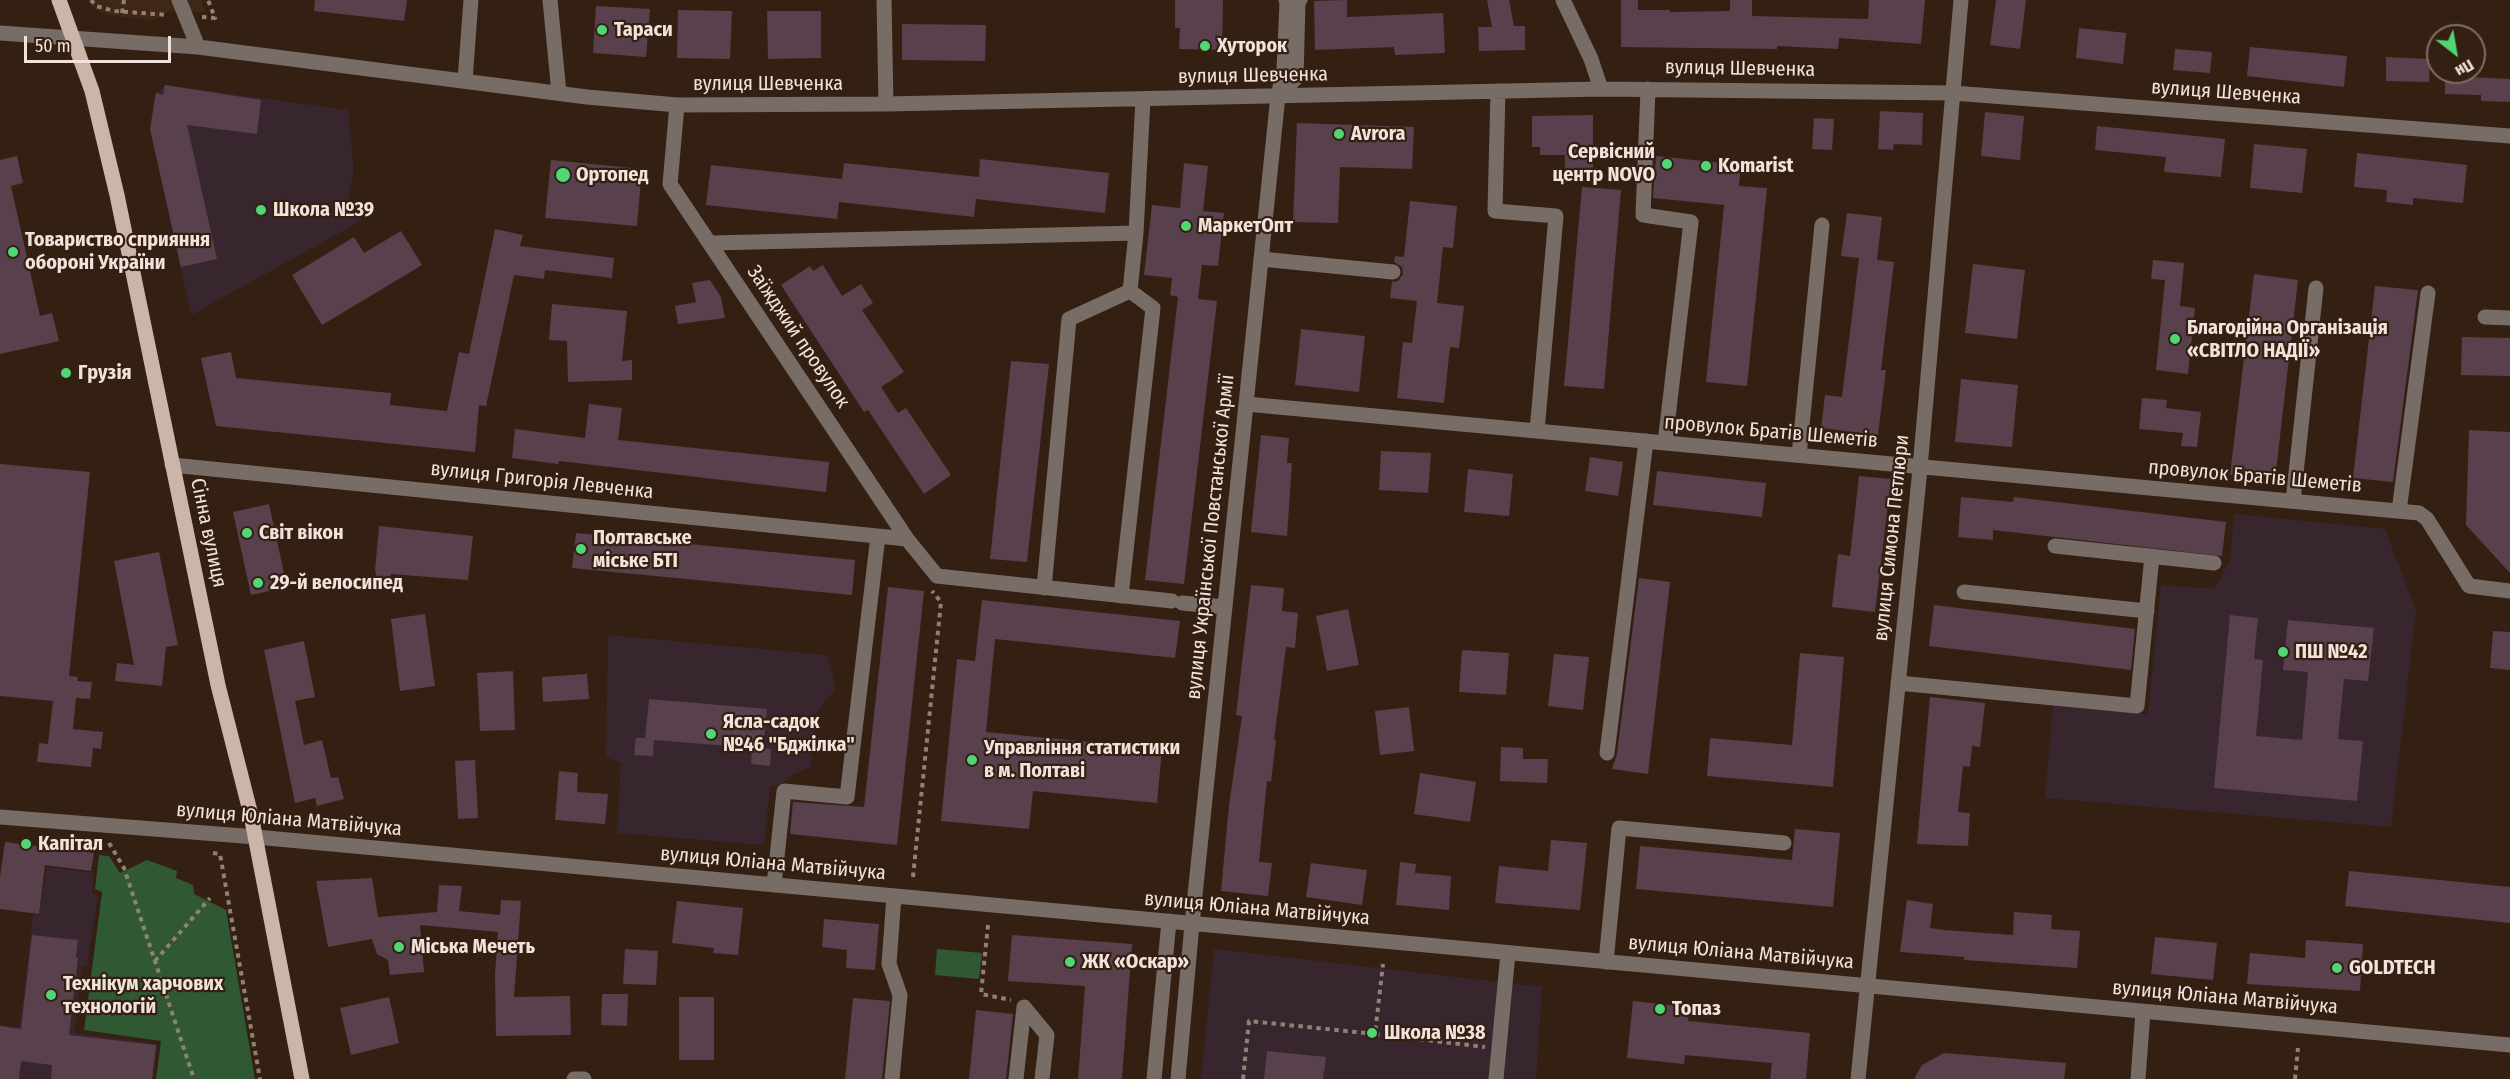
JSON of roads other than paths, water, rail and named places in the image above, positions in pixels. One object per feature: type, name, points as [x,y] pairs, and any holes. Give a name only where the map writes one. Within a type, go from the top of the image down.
[{"type":"main road","name":"Сінна вулиця","points":[[59,0],[92,91],[117,195],[218,685],[256,837],[302,1079]]},
{"type":"street","points":[[179,0],[198,47]]},
{"type":"street","points":[[465,80],[471,0]]},
{"type":"street","points":[[550,0],[559,93]]},
{"type":"street","points":[[884,0],[886,104]]},
{"type":"street","name":"вулиця Української Повстанської Армії","points":[[1178,1079],[1278,96],[1284,70],[1286,0]]},
{"type":"street","points":[[1278,96],[1296,78],[1298,1],[1300,0]]},
{"type":"street","points":[[1563,0],[1591,59],[1601,89]]},
{"type":"street","name":"вулиця Симона Петлюри","points":[[1858,1079],[1920,467],[1961,0]]},
{"type":"street","name":"вулиця Шевченка","points":[[0,33],[198,47],[559,93],[677,105],[886,104],[1601,89],[1953,93],[2510,135]]},
{"type":"street","points":[[1648,89],[1643,216],[1691,222],[1665,443]]},
{"type":"street","points":[[1498,91],[1495,211],[1556,216],[1537,431]]},
{"type":"street","points":[[1130,291],[1136,233],[1143,99]]},
{"type":"street","name":"Заїжджий провулок","points":[[677,105],[670,184],[907,539],[937,576],[1044,588]]},
{"type":"street","points":[[1799,455],[1822,225]]},
{"type":"street","points":[[711,243],[1136,233]]},
{"type":"street","points":[[1261,259],[1393,272]]},
{"type":"street","points":[[2293,501],[2316,288]]},
{"type":"street","points":[[1130,291],[1069,320],[1044,588],[1225,607]]},
{"type":"street","points":[[1120,596],[1154,308],[1130,291]]},
{"type":"street","points":[[2399,511],[2428,293]]},
{"type":"street","points":[[2486,317],[2510,318]]},
{"type":"street","name":"провулок Братів Шеметів","points":[[1246,404],[2418,513],[2427,519],[2469,586],[2510,591]]},
{"type":"street","points":[[1607,753],[1646,441]]},
{"type":"street","name":"вулиця Григорія Левченка","points":[[172,465],[907,539]]},
{"type":"street","points":[[774,885],[784,791],[848,796],[878,536]]},
{"type":"street","points":[[2055,546],[2214,563]]},
{"type":"street","points":[[1899,683],[2137,706],[2152,556]]},
{"type":"street","points":[[1964,592],[2147,611]]},
{"type":"street","name":"вулиця Юліана Матвійчука","points":[[0,816],[256,837],[2510,1045]]},
{"type":"street","points":[[1606,962],[1619,828],[1784,843]]},
{"type":"street","points":[[892,1079],[900,995],[889,964],[894,896]]},
{"type":"street","points":[[1154,1079],[1169,921]]},
{"type":"street","points":[[1496,1079],[1508,953]]},
{"type":"street","points":[[1016,1079],[1024,1007],[1047,1035],[1042,1079]]},
{"type":"street","points":[[2138,1079],[2143,1012]]},
{"type":"street","points":[[574,1079],[584,1079]]},
{"type":"place","name":"Тараси","points":[[602,30]]},
{"type":"place","name":"Хуторок","points":[[1205,46]]},
{"type":"place","name":"Avrora","points":[[1339,134]]},
{"type":"place","name":"Сервісний центр NOVO","points":[[1667,164]]},
{"type":"place","name":"Komarist","points":[[1706,166]]},
{"type":"place","name":"Ортопед","points":[[563,175]]},
{"type":"place","name":"Школа №39","points":[[261,210]]},
{"type":"place","name":"МаркетОпт","points":[[1186,226]]},
{"type":"place","name":"Товариство сприяння обороні України","points":[[13,252]]},
{"type":"place","name":"Благодійна Організація «СВІТЛО НАДІЇ»","points":[[2175,339]]},
{"type":"place","name":"Грузiя","points":[[66,373]]},
{"type":"place","name":"Світ вікон","points":[[247,533]]},
{"type":"place","name":"Полтавське міське БТІ","points":[[581,549]]},
{"type":"place","name":"29-й велосипед","points":[[258,583]]},
{"type":"place","name":"ПШ №42","points":[[2283,652]]},
{"type":"place","name":"Ясла-садок №46 \"Бджілка\"","points":[[711,734]]},
{"type":"place","name":"Управління статистики в м. Полтаві","points":[[972,760]]},
{"type":"place","name":"Капітал","points":[[26,844]]},
{"type":"place","name":"Міська Мечеть","points":[[399,947]]},
{"type":"place","name":"ЖК «Оскар»","points":[[1070,962]]},
{"type":"place","name":"GOLDTECH","points":[[2337,968]]},
{"type":"place","name":"Технікум харчових технологій","points":[[51,995]]},
{"type":"place","name":"Топаз","points":[[1660,1009]]},
{"type":"place","name":"Школа №38","points":[[1372,1033]]}]
